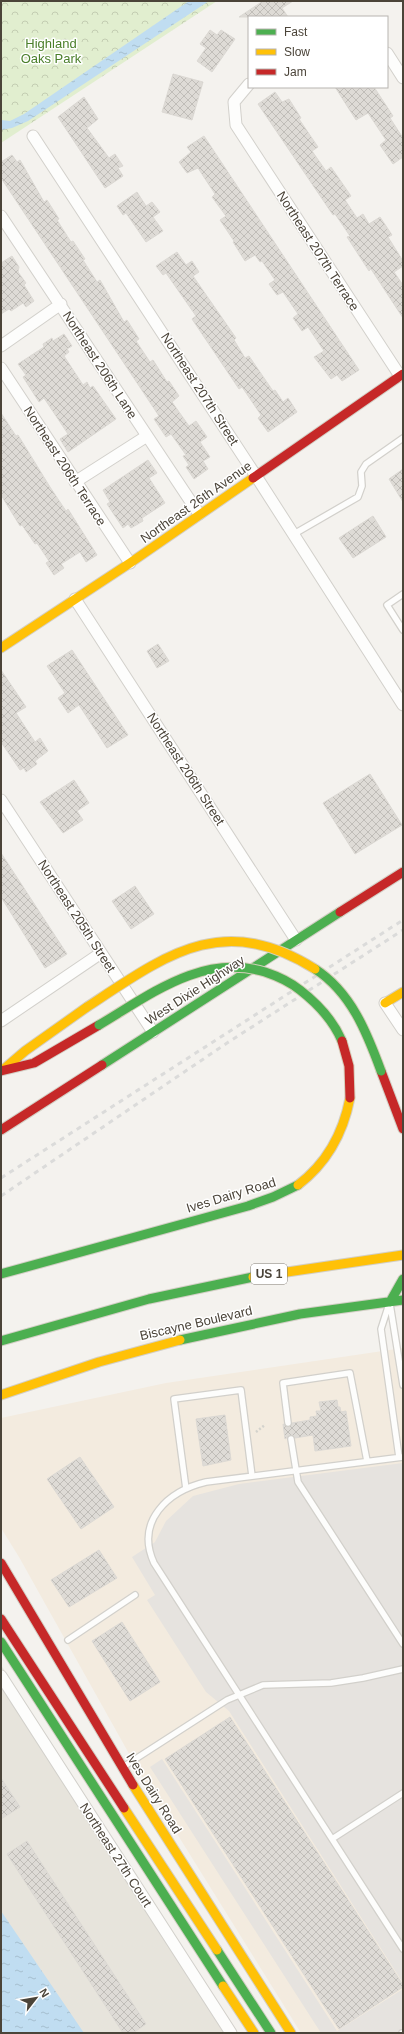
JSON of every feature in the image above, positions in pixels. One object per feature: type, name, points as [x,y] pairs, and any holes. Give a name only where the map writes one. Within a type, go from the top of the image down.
[{"type":"main road","name":"Northeast 26th Avenue","points":[[1,648],[130,563],[402,375]]},
{"type":"main road","name":"West Dixie Highway","points":[[1,1130],[403,872]]},
{"type":"main road","points":[[1,1071],[25,1051],[87,1007],[152,965],[174,953],[187,948],[217,942],[233,941],[263,945],[290,953],[305,961],[330,980],[343,993],[354,1009],[367,1034],[403,1129]]},
{"type":"main road","name":"Ives Dairy Road","points":[[1,1071],[34,1063],[163,988],[197,972],[230,967],[264,971],[286,980],[305,992],[329,1017],[340,1036],[347,1056],[351,1079],[350,1098],[343,1126],[327,1156],[308,1177],[288,1191],[219,1214],[1,1274]]},
{"type":"main road","points":[[385,1003],[403,992]]},
{"type":"main road","name":"US 1","points":[[1,1341],[87,1315],[208,1286],[323,1265],[403,1255]]},
{"type":"main road","points":[[390,1302],[403,1279]]},
{"type":"main road","name":"Biscayne Boulevard","points":[[1,1395],[90,1364],[189,1336],[283,1317],[403,1300]]},
{"type":"main road","name":"Ives Dairy Road","points":[[1,1563],[122,1767],[291,2033]]},
{"type":"main road","points":[[1,1619],[271,2033]]},
{"type":"main road","points":[[1,1642],[254,2033]]},
{"type":"street","points":[[388,55],[403,78]]},
{"type":"street","name":"Northeast 207th Terrace","points":[[248,85],[234,102],[236,125],[402,375]]},
{"type":"street","name":"Northeast 207th Street","points":[[34,136],[294,534],[403,705]]},
{"type":"street","name":"Northeast 206th Lane","points":[[1,216],[61,304],[199,514]]},
{"type":"street","points":[[1,346],[61,304]]},
{"type":"street","name":"Northeast 206th Terrace","points":[[1,368],[74,482],[130,563]]},
{"type":"street","points":[[74,482],[147,436]]},
{"type":"street","name":"Northeast 206th Street","points":[[75,599],[296,940]]},
{"type":"street","name":"Northeast 205th Street","points":[[1,800],[153,1032]]},
{"type":"street","points":[[1,1021],[101,953]]},
{"type":"street","points":[[385,1003],[403,1030]]},
{"type":"street","name":"Northeast 27th Court","points":[[1,1676],[231,2033]]},
{"type":"lane","points":[[294,534],[358,497],[362,486],[361,472],[366,464],[403,438]]},
{"type":"lane","points":[[403,594],[386,605],[403,630]]},
{"type":"lane","points":[[390,1302],[403,1385]]},
{"type":"lane","points":[[390,1302],[381,1328],[401,1457],[206,1482],[186,1489],[164,1504],[154,1517],[149,1528],[147,1542],[149,1552],[154,1562],[403,1949]]},
{"type":"lane","points":[[288,1424],[283,1384],[350,1373],[367,1461]]},
{"type":"lane","points":[[186,1489],[174,1399],[241,1390],[252,1476]]},
{"type":"lane","points":[[291,1439],[298,1482],[403,1644]]},
{"type":"lane","points":[[68,1640],[135,1595]]},
{"type":"lane","points":[[122,1767],[227,1700],[263,1685],[331,1683],[403,1669]]},
{"type":"lane","points":[[332,1839],[403,1793]]},
{"type":"path","points":[[256,1432],[265,1425]]},
{"type":"shaded area","points":[[403,1348],[403,2033],[301,2033],[146,1784],[19,1557],[1,1528],[1,1418],[166,1383]]},
{"type":"shaded area","points":[[403,1463],[403,1983],[229,1711],[206,1692],[147,1600],[155,1595],[132,1557],[155,1542],[166,1521],[193,1496],[239,1484]]},
{"type":"shaded area","points":[[1,1665],[234,2033],[1,2033]]},
{"type":"shaded area","points":[[162,1759],[337,2031],[403,1989],[403,2033],[321,2033],[150,1767]]},
{"type":"green space","name":"Highland Oaks Park","points":[[1,1],[217,1],[1,143]]},
{"type":"water","points":[[189,1],[209,1],[28,121],[12,128],[1,130],[1,120],[10,121],[24,114]]},
{"type":"water","points":[[1,1911],[84,2033],[1,2033]]},
{"type":"building","points":[[263,1],[293,1],[282,8],[287,16],[239,17]]},
{"type":"building","points":[[210,30],[217,35],[221,30],[235,39],[212,72],[197,61],[206,48],[200,44]]},
{"type":"building","points":[[173,74],[203,82],[192,120],[162,112]]},
{"type":"building","points":[[336,88],[375,88],[393,116],[390,118],[403,138],[403,157],[393,164],[380,145],[386,140],[368,113],[356,120]]},
{"type":"building","points":[[275,92],[282,102],[289,99],[301,118],[299,119],[318,147],[312,151],[326,171],[331,167],[351,196],[345,200],[357,218],[363,214],[369,224],[380,217],[392,235],[388,237],[403,261],[403,266],[394,272],[403,285],[403,318],[371,269],[369,271],[347,237],[350,236],[335,214],[333,215],[258,104]]},
{"type":"building","points":[[84,97],[98,119],[87,128],[109,158],[115,154],[123,166],[118,168],[123,176],[105,188],[58,117]]},
{"type":"building","points":[[204,136],[359,370],[342,381],[337,375],[331,379],[314,357],[324,351],[308,327],[302,331],[293,318],[298,314],[283,292],[277,295],[269,284],[275,280],[262,261],[260,262],[255,255],[245,261],[220,220],[226,216],[212,197],[215,194],[198,168],[187,173],[179,162],[191,152],[187,147]]},
{"type":"building","points":[[12,155],[17,162],[20,160],[44,202],[47,200],[59,219],[57,220],[71,242],[73,241],[85,259],[83,260],[97,282],[100,280],[124,322],[127,320],[139,339],[136,341],[150,362],[153,360],[167,382],[169,381],[179,396],[172,402],[189,426],[196,421],[207,437],[200,442],[210,457],[203,461],[208,469],[194,479],[186,467],[189,465],[183,456],[186,455],[171,434],[166,437],[154,419],[159,416],[1,178],[1,162]]},
{"type":"building","points":[[137,192],[146,206],[152,202],[160,212],[153,217],[163,231],[146,242],[126,213],[123,215],[117,206]]},
{"type":"building","points":[[177,252],[186,265],[192,261],[199,272],[193,276],[236,338],[234,340],[245,358],[249,356],[273,391],[275,390],[283,402],[288,398],[297,412],[268,432],[258,418],[261,415],[242,387],[239,389],[192,319],[196,316],[166,273],[163,275],[156,266]]},
{"type":"building","points":[[12,256],[19,267],[18,272],[26,283],[24,285],[34,301],[26,307],[23,303],[11,311],[9,309],[1,314],[1,263]]},
{"type":"building","points":[[64,334],[72,346],[67,349],[69,352],[64,356],[83,385],[87,382],[90,388],[93,386],[116,419],[68,452],[60,439],[68,434],[44,398],[39,402],[23,377],[26,375],[18,364],[44,347],[43,344],[52,338],[53,341]]},
{"type":"building","points":[[1,413],[16,436],[18,435],[50,487],[66,511],[68,509],[97,555],[86,562],[80,552],[61,564],[64,568],[54,575],[46,563],[49,561],[37,543],[35,544],[22,525],[20,526],[1,495]]},
{"type":"building","points":[[148,460],[157,473],[149,478],[165,503],[142,518],[143,521],[131,528],[128,524],[123,528],[107,504],[110,502],[103,490]]},
{"type":"building","points":[[403,469],[403,502],[389,479]]},
{"type":"building","points":[[373,516],[386,537],[353,558],[339,538]]},
{"type":"building","points":[[158,644],[169,661],[157,668],[147,651]]},
{"type":"building","points":[[72,650],[128,735],[107,748],[79,705],[68,713],[58,698],[65,693],[47,666]]},
{"type":"building","points":[[1,670],[26,707],[16,713],[35,742],[40,738],[48,751],[35,761],[37,764],[26,772],[24,768],[20,770],[1,742]]},
{"type":"building","points":[[370,774],[402,825],[355,854],[323,803]]},
{"type":"building","points":[[74,780],[89,803],[77,811],[83,820],[63,833],[40,802]]},
{"type":"building","points":[[1,853],[67,954],[45,968],[1,897]]},
{"type":"building","points":[[135,886],[154,914],[131,929],[112,901]]},
{"type":"building","points":[[337,1400],[338,1407],[340,1407],[341,1412],[346,1411],[351,1446],[315,1451],[313,1435],[295,1438],[291,1435],[285,1439],[283,1424],[289,1427],[292,1423],[310,1420],[310,1417],[317,1416],[316,1411],[321,1411],[319,1402]]},
{"type":"building","points":[[225,1415],[231,1460],[203,1466],[196,1419]]},
{"type":"building","points":[[80,1457],[114,1507],[81,1529],[47,1479]]},
{"type":"building","points":[[99,1550],[117,1578],[69,1607],[51,1580]]},
{"type":"building","points":[[122,1622],[160,1682],[130,1701],[92,1641]]},
{"type":"building","points":[[230,1717],[403,1985],[403,1987],[339,2029],[165,1759]]},
{"type":"building","points":[[1,1778],[20,1807],[1,1819]]},
{"type":"building","points":[[27,1841],[146,2024],[133,2033],[123,2033],[7,1854]]},
{"type":"railway","points":[[1,1178],[403,920]]},
{"type":"railway","points":[[1,1196],[227,1043],[403,930]]},
{"type":"traffic: fast","points":[[102,1065],[340,912]]},
{"type":"traffic: fast","points":[[99,1025],[157,990],[178,980],[198,973],[220,968],[242,968],[270,974],[296,987],[307,995],[334,1026],[342,1041]]},
{"type":"traffic: fast","points":[[315,969],[328,978],[348,1001],[370,1042],[381,1071]]},
{"type":"traffic: fast","points":[[1,1274],[248,1206],[273,1197],[298,1185]]},
{"type":"traffic: fast","points":[[1,1341],[149,1299],[253,1277]]},
{"type":"traffic: fast","points":[[390,1302],[403,1279]]},
{"type":"traffic: fast","points":[[180,1340],[300,1314],[403,1300]]},
{"type":"traffic: fast","points":[[1,1642],[223,1986]]},
{"type":"traffic: fast","points":[[217,1950],[271,2033]]},
{"type":"traffic: slow","points":[[1,648],[130,563],[253,478]]},
{"type":"traffic: slow","points":[[87,1007],[143,971],[169,957],[196,947],[223,942],[251,943],[282,952],[315,969]]},
{"type":"traffic: slow","points":[[385,1003],[403,992]]},
{"type":"traffic: slow","points":[[4,1069],[25,1051],[87,1007]]},
{"type":"traffic: slow","points":[[298,1185],[317,1167],[332,1147],[343,1124],[350,1098]]},
{"type":"traffic: slow","points":[[253,1277],[403,1255]]},
{"type":"traffic: slow","points":[[1,1395],[99,1362],[180,1340]]},
{"type":"traffic: slow","points":[[133,1785],[291,2033]]},
{"type":"traffic: slow","points":[[124,1808],[217,1950]]},
{"type":"traffic: slow","points":[[223,1986],[254,2033]]},
{"type":"traffic: jam","points":[[253,478],[403,374]]},
{"type":"traffic: jam","points":[[340,912],[403,872]]},
{"type":"traffic: jam","points":[[1,1071],[34,1063],[99,1025]]},
{"type":"traffic: jam","points":[[342,1041],[349,1066],[350,1098]]},
{"type":"traffic: jam","points":[[1,1130],[102,1065]]},
{"type":"traffic: jam","points":[[381,1071],[403,1129]]},
{"type":"traffic: jam","points":[[1,1563],[133,1785]]},
{"type":"traffic: jam","points":[[1,1619],[124,1808]]}]
